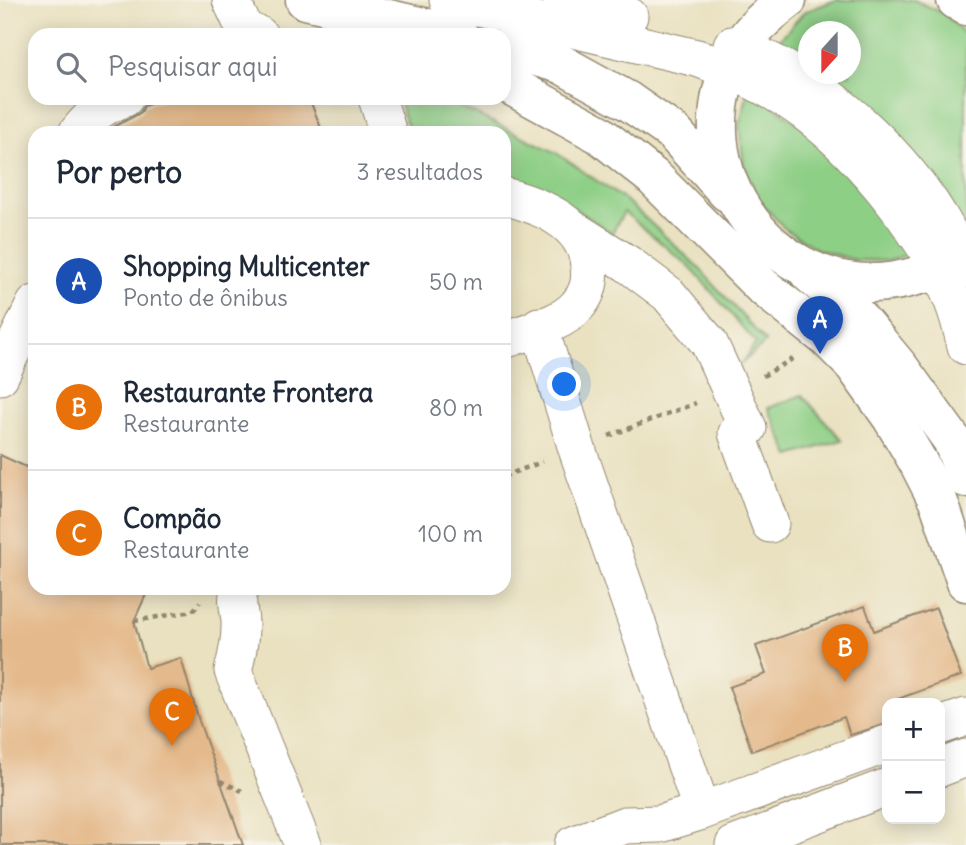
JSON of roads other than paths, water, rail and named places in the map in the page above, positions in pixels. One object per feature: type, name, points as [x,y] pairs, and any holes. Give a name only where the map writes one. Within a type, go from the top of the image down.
[{"type":"main road","points":[[736,202],[720,160],[718,115],[735,59],[764,19],[787,0]]},
{"type":"main road","points":[[956,0],[966,6]]},
{"type":"main road","points":[[336,10],[395,28]]},
{"type":"main road","points":[[511,50],[561,64],[628,101],[674,133],[777,250],[802,267],[855,314],[899,367],[952,440],[966,478]]},
{"type":"main road","points":[[511,86],[599,134],[643,168],[762,286],[827,338],[854,365],[892,418],[918,462],[939,503],[966,582]]},
{"type":"main road","points":[[802,267],[846,282],[892,283],[958,262]]},
{"type":"lane","points":[[448,0],[697,58],[735,59]]},
{"type":"lane","points":[[562,0],[704,35],[735,59],[756,82],[806,113],[848,151],[890,197],[923,243],[958,262],[956,309],[966,346]]},
{"type":"lane","points":[[82,126],[91,115],[107,105]]},
{"type":"lane","points":[[379,105],[386,126]]},
{"type":"lane","points":[[511,198],[563,220],[628,264],[668,294],[709,342],[730,390],[770,524]]},
{"type":"lane","points":[[511,337],[558,320],[576,308],[589,289],[587,248],[576,231]]},
{"type":"lane","points":[[0,376],[28,318]]},
{"type":"lane","points":[[539,326],[577,449],[702,811]]},
{"type":"lane","points":[[237,595],[239,645],[233,671],[303,845]]},
{"type":"lane","points":[[945,724],[966,717]]},
{"type":"lane","points":[[573,845],[625,825],[660,824],[702,811],[882,746]]},
{"type":"lane","points":[[945,766],[966,758]]},
{"type":"lane","points":[[734,845],[882,790]]},
{"type":"place","name":"Shopping Multicenter","points":[[820,354]]},
{"type":"place","name":"Restaurante Frontera","points":[[845,682]]},
{"type":"place","name":"Compão","points":[[172,746]]}]
